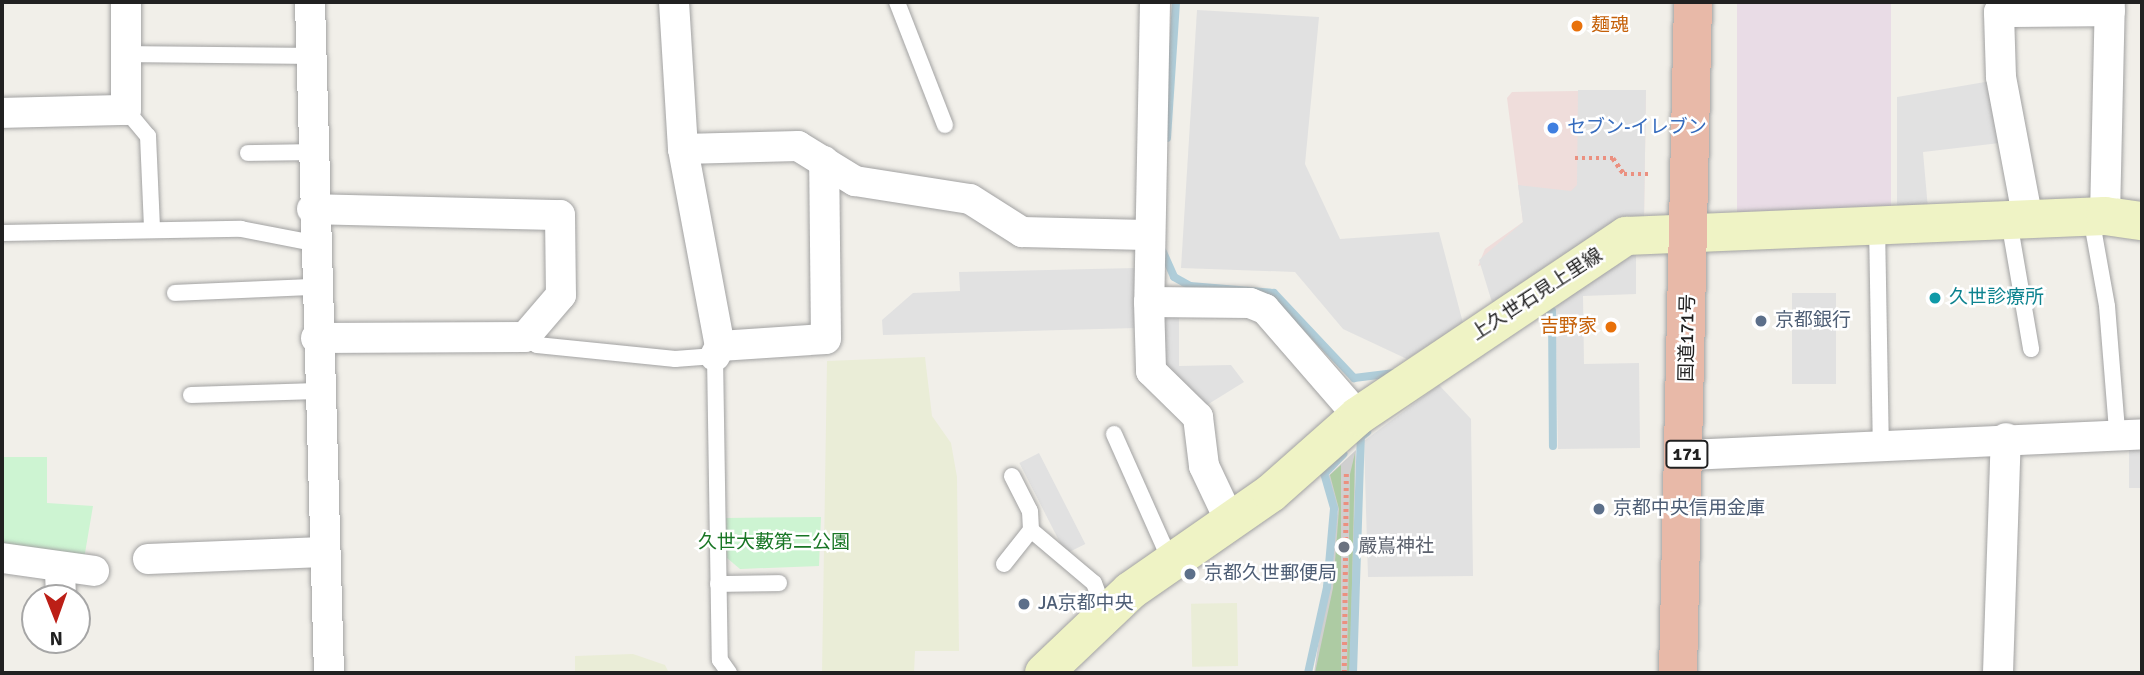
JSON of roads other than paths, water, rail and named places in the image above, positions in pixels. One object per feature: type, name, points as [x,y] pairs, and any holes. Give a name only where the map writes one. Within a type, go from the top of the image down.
[{"type":"highway","name":"国道171号","points":[[1678,673],[1687,456],[1693,2]]},
{"type":"main road","name":"上久世石見上里線","points":[[1044,673],[1105,613],[1170,560],[1230,521],[1358,416],[1626,236],[1688,235],[1877,223],[2113,218]]},
{"type":"street","points":[[2,113],[126,110],[126,2]]},
{"type":"street","points":[[310,2],[314,287],[329,673]]},
{"type":"street","points":[[674,2],[683,149],[717,351],[826,339],[824,161]]},
{"type":"street","points":[[1155,2],[1146,235],[1151,371],[1198,417],[1206,473],[1230,521]]},
{"type":"street","points":[[2019,221],[2001,77],[1999,12],[2110,6],[2113,218]]},
{"type":"street","points":[[683,149],[798,146],[855,181],[970,199],[1022,232],[1146,235]]},
{"type":"street","points":[[312,209],[560,215],[561,295],[525,337],[316,338]]},
{"type":"street","points":[[1149,302],[1251,303],[1265,309],[1358,416]]},
{"type":"street","points":[[1687,456],[2130,432]]},
{"type":"street","points":[[1998,673],[2006,438]]},
{"type":"street","points":[[148,559],[323,552]]},
{"type":"street","points":[[2,558],[61,584],[94,570]]},
{"type":"lane","points":[[897,2],[945,125]]},
{"type":"lane","points":[[126,54],[309,56]]},
{"type":"lane","points":[[126,110],[148,136],[152,228]]},
{"type":"lane","points":[[248,153],[311,152]]},
{"type":"lane","points":[[2113,218],[2107,306],[2130,432]]},
{"type":"lane","points":[[2019,221],[2031,349]]},
{"type":"lane","points":[[1877,223],[1881,447]]},
{"type":"lane","points":[[2,233],[152,228],[241,229],[313,243]]},
{"type":"lane","points":[[175,293],[314,287]]},
{"type":"lane","points":[[525,337],[537,345],[675,359],[717,351],[720,660],[729,673]]},
{"type":"lane","points":[[191,395],[317,391]]},
{"type":"lane","points":[[1114,434],[1170,560]]},
{"type":"lane","points":[[1003,564],[1031,530],[1030,511],[1012,476]]},
{"type":"lane","points":[[1031,530],[1094,583],[1105,613]]},
{"type":"lane","points":[[718,584],[779,583]]},
{"type":"waterway","points":[[1167,138],[1176,2]]},
{"type":"waterway","points":[[1163,252],[1174,277],[1190,286],[1274,293],[1354,378],[1393,373]]},
{"type":"waterway","points":[[1545,309],[1552,311],[1553,446]]},
{"type":"waterway","points":[[1353,673],[1361,437],[1367,432]]},
{"type":"waterway","points":[[1308,673],[1327,587],[1334,508],[1324,474],[1343,454]]},
{"type":"place","name":"麺魂","points":[[1577,26]]},
{"type":"place","name":"セブン-イレブン","points":[[1553,128]]},
{"type":"place","name":"久世診療所","points":[[1935,298]]},
{"type":"place","name":"京都銀行","points":[[1761,321]]},
{"type":"place","name":"吉野家","points":[[1611,327]]},
{"type":"place","name":"京都中央信用金庫","points":[[1599,509]]},
{"type":"place","name":"嚴嶌神社","points":[[1344,547]]},
{"type":"place","name":"京都久世郵便局","points":[[1190,574]]},
{"type":"place","name":"JA京都中央","points":[[1024,604]]},
{"type":"park label","name":"久世大藪第二公園","points":[[774,543]]}]
